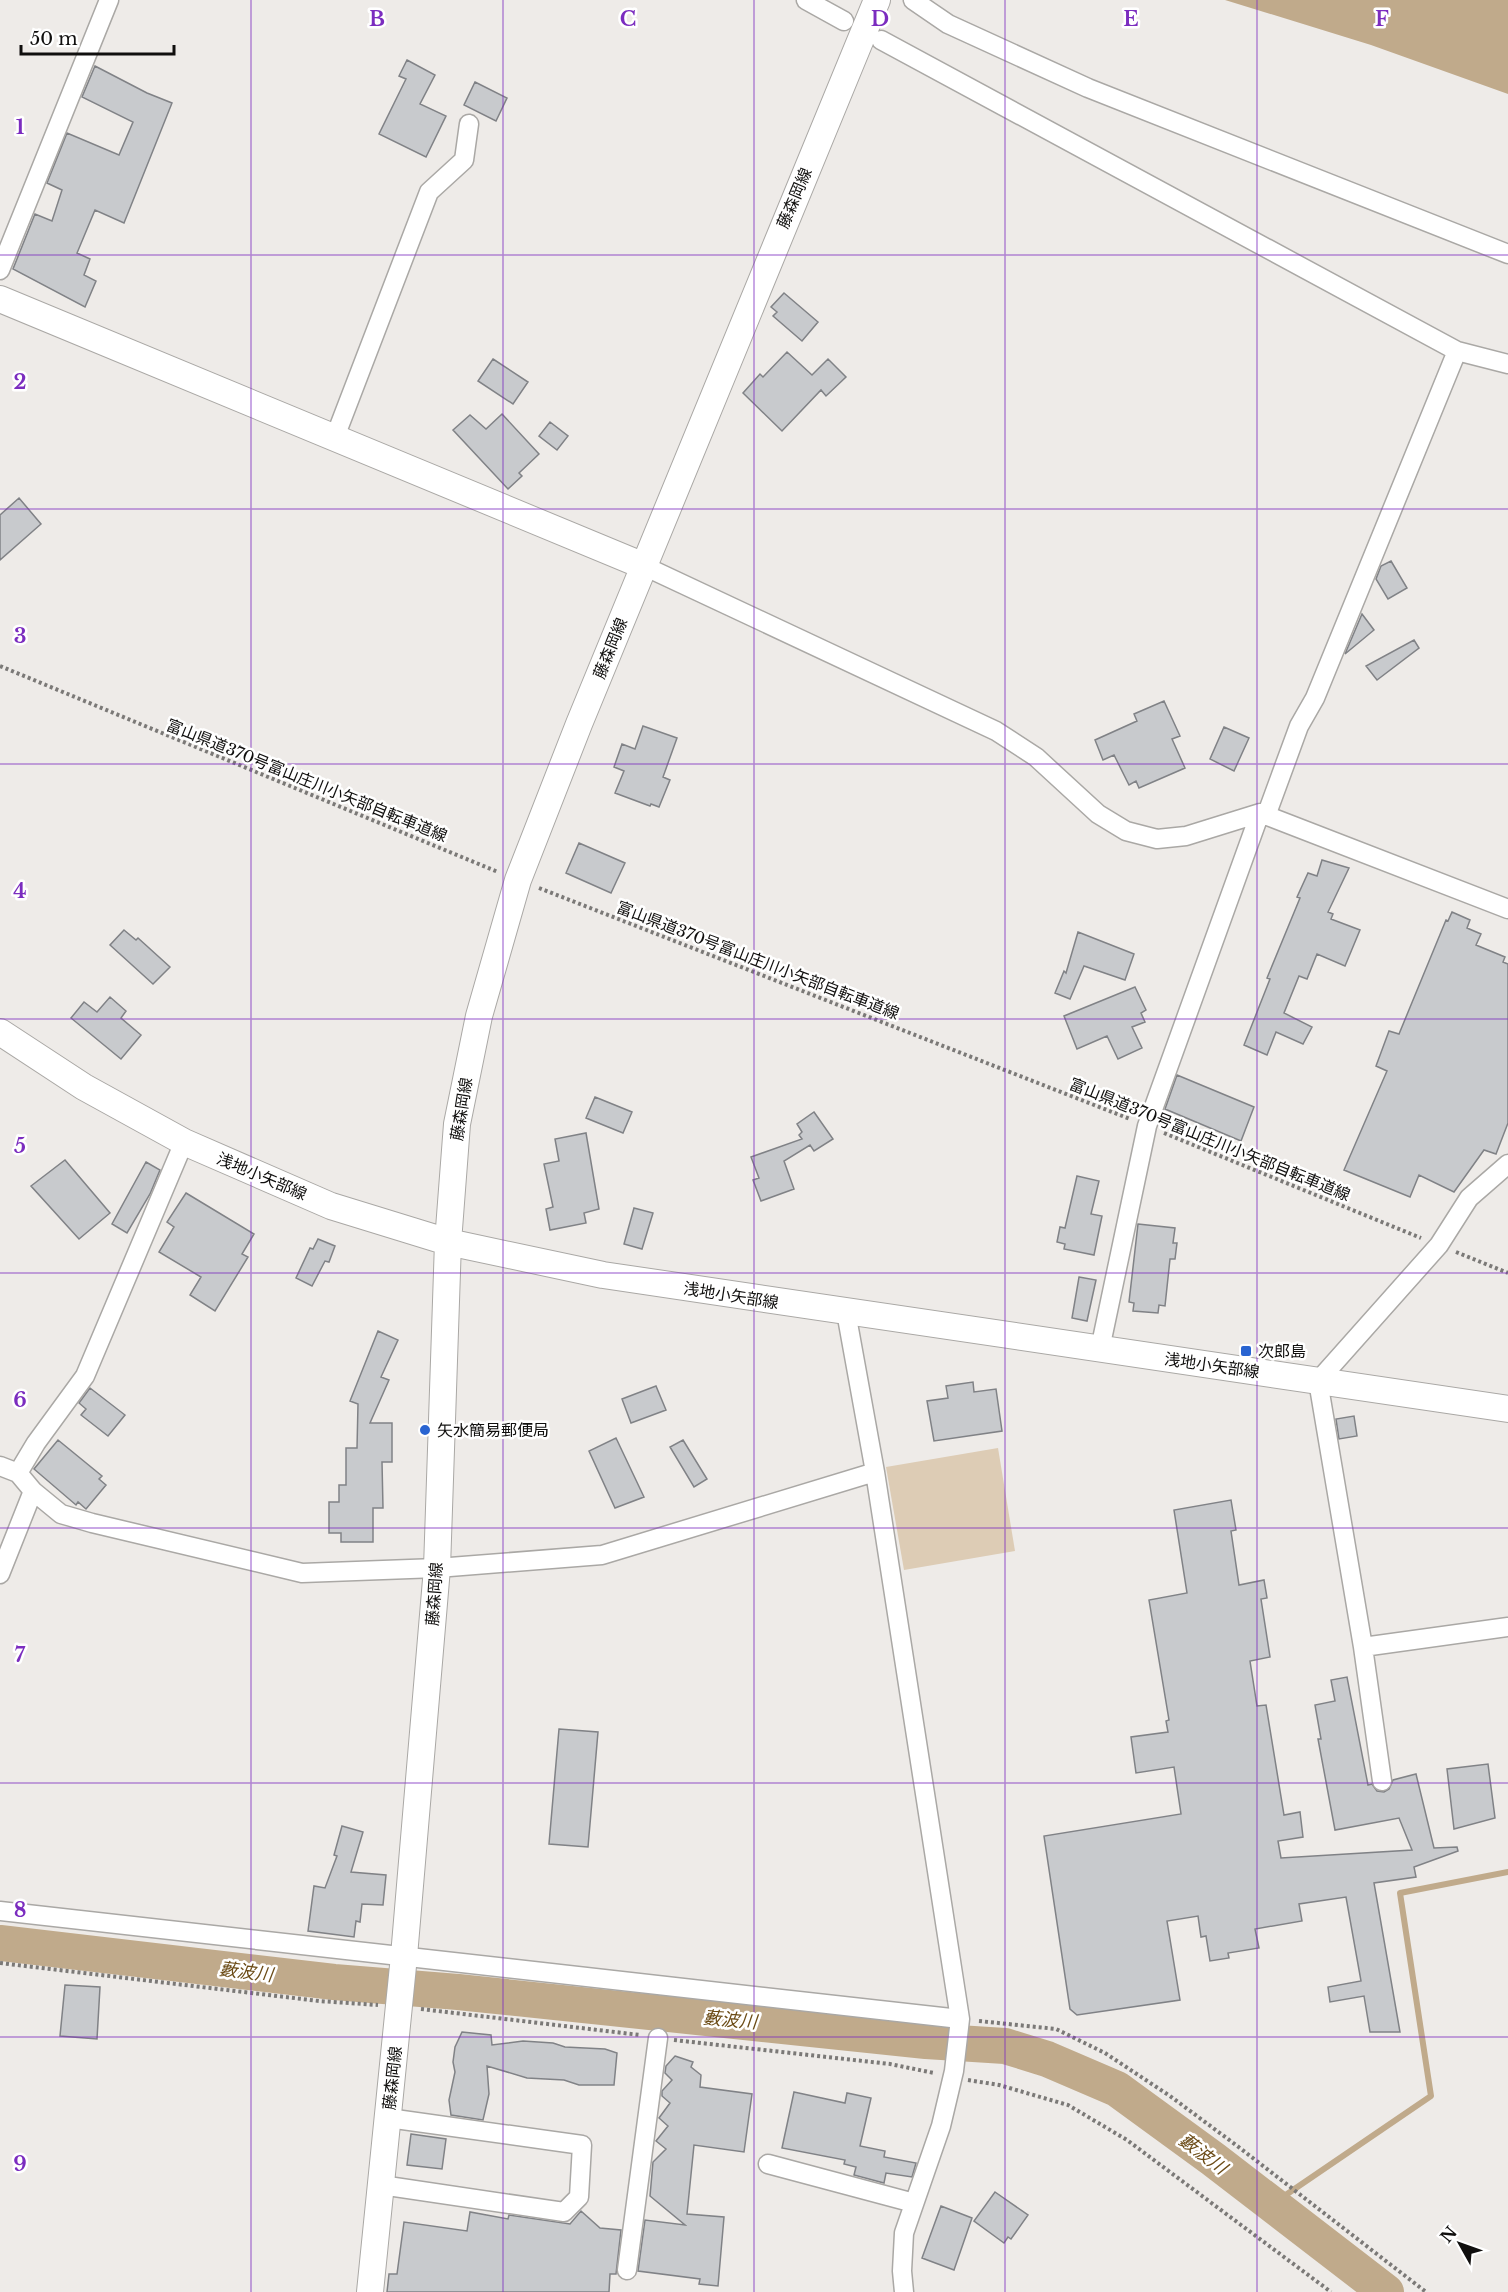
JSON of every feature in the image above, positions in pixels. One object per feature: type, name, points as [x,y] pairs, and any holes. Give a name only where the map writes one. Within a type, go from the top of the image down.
[{"type":"main road","name":"藤森岡線","points":[[370,2292],[404,1956],[437,1568],[448,1242],[457,1124],[479,1016],[518,880],[579,724],[877,0]]},
{"type":"main road","points":[[0,300],[644,566]]},
{"type":"main road","name":"浅地小矢部線","points":[[0,1032],[84,1087],[184,1142],[331,1206],[448,1242],[603,1275],[1508,1409]]},
{"type":"street","points":[[0,270],[109,0]]},
{"type":"street","points":[[806,0],[844,21]]},
{"type":"street","points":[[913,0],[948,24],[1088,88],[1508,254]]},
{"type":"street","points":[[881,40],[1457,351],[1508,364]]},
{"type":"street","points":[[334,437],[429,192],[464,160],[469,124]]},
{"type":"street","points":[[1100,1349],[1147,1126],[1263,815],[1299,726],[1315,698],[1329,665],[1457,351]]},
{"type":"street","points":[[644,566],[996,731],[1036,757],[1098,814],[1126,831],[1157,839],[1186,836],[1263,815],[1508,909]]},
{"type":"street","points":[[18,1473],[36,1443],[85,1376],[184,1142]]},
{"type":"street","points":[[1382,1781],[1363,1647],[1318,1381],[1439,1245],[1469,1198],[1508,1164]]},
{"type":"street","points":[[846,1312],[875,1472],[960,2019],[953,2074],[941,2126],[904,2233],[902,2271],[904,2292]]},
{"type":"street","points":[[0,1466],[18,1473],[33,1491],[61,1514],[302,1573],[437,1568],[602,1555],[875,1472]]},
{"type":"street","points":[[0,1574],[33,1491]]},
{"type":"street","points":[[1363,1647],[1508,1627]]},
{"type":"street","points":[[0,1911],[960,2019]]},
{"type":"street","points":[[627,2270],[658,2038]]},
{"type":"street","points":[[381,2185],[564,2212],[579,2197],[582,2145],[388,2118]]},
{"type":"street","points":[[768,2163],[914,2203]]},
{"type":"path","name":"富山県道370号富山庄川小矢部自転車道線","points":[[0,666],[518,880],[1147,1126],[1508,1273]]},
{"type":"path","points":[[0,1963],[890,2064],[953,2074],[999,2085],[1068,2105],[1127,2140],[1330,2292]]},
{"type":"path","points":[[960,2019],[1056,2029],[1105,2053],[1236,2145],[1426,2292]]},
{"type":"shaded area","points":[[1225,0],[1508,0],[1508,94],[1371,45]]},
{"type":"shaded area","points":[[998,1448],[1015,1551],[904,1570],[886,1467]]},
{"type":"building","points":[[407,60],[435,75],[420,104],[446,116],[426,157],[379,134],[406,79],[399,76]]},
{"type":"building","points":[[95,66],[147,93],[172,103],[124,223],[95,210],[77,253],[90,259],[84,275],[96,281],[85,307],[13,269],[35,214],[52,221],[62,190],[47,183],[67,133],[119,155],[133,122],[82,97]]},
{"type":"building","points":[[475,82],[507,98],[496,121],[464,105]]},
{"type":"building","points":[[784,293],[818,322],[802,341],[773,316],[777,312],[771,307]]},
{"type":"building","points":[[787,352],[812,375],[828,359],[846,377],[826,396],[821,390],[782,431],[743,393],[760,374],[763,377]]},
{"type":"building","points":[[493,359],[528,382],[513,404],[478,381]]},
{"type":"building","points":[[502,414],[539,454],[519,473],[522,476],[508,489],[453,430],[470,415],[486,429]]},
{"type":"building","points":[[550,422],[568,436],[557,450],[539,436]]},
{"type":"building","points":[[19,498],[41,524],[0,560],[0,515]]},
{"type":"building","points":[[1391,561],[1407,588],[1388,599],[1376,579],[1381,566]]},
{"type":"building","points":[[1362,614],[1374,630],[1345,654]]},
{"type":"building","points":[[1414,640],[1419,648],[1377,680],[1366,666]]},
{"type":"building","points":[[1164,701],[1180,736],[1172,739],[1185,768],[1139,788],[1136,781],[1129,785],[1114,755],[1103,760],[1095,740],[1137,721],[1134,714]]},
{"type":"building","points":[[643,726],[677,738],[663,777],[670,780],[659,807],[615,793],[624,771],[614,767],[622,744],[635,749]]},
{"type":"building","points":[[1224,727],[1249,738],[1234,771],[1210,759]]},
{"type":"building","points":[[579,843],[625,863],[611,893],[566,873]]},
{"type":"building","points":[[1322,860],[1349,868],[1328,912],[1333,914],[1331,919],[1360,930],[1345,966],[1317,954],[1307,979],[1299,976],[1284,1013],[1312,1027],[1303,1044],[1276,1032],[1267,1055],[1244,1045],[1270,979],[1267,978],[1300,898],[1297,897],[1308,873],[1317,876]]},
{"type":"building","points":[[1452,912],[1470,920],[1467,928],[1481,934],[1476,945],[1505,957],[1503,962],[1508,964],[1508,1123],[1496,1154],[1484,1150],[1454,1192],[1419,1175],[1410,1197],[1344,1170],[1387,1071],[1376,1066],[1389,1031],[1399,1034],[1446,920],[1448,921]]},
{"type":"building","points":[[124,930],[136,940],[138,938],[170,967],[153,984],[110,945]]},
{"type":"building","points":[[1078,932],[1134,954],[1125,980],[1084,966],[1070,999],[1055,993],[1064,971],[1066,973]]},
{"type":"building","points":[[1135,987],[1146,1010],[1141,1013],[1145,1022],[1132,1027],[1142,1048],[1118,1059],[1107,1036],[1077,1049],[1064,1016]]},
{"type":"building","points":[[110,997],[126,1011],[121,1018],[141,1035],[121,1059],[71,1018],[84,1002],[97,1012]]},
{"type":"building","points":[[1177,1075],[1254,1107],[1241,1141],[1165,1109]]},
{"type":"building","points":[[595,1097],[632,1112],[623,1133],[586,1118]]},
{"type":"building","points":[[814,1112],[833,1139],[814,1151],[810,1145],[784,1161],[794,1189],[761,1201],[753,1180],[759,1178],[751,1157],[802,1139],[799,1135],[802,1132],[797,1124]]},
{"type":"building","points":[[586,1133],[599,1209],[584,1213],[586,1223],[550,1230],[546,1209],[553,1207],[544,1164],[559,1161],[555,1139]]},
{"type":"building","points":[[65,1160],[110,1213],[79,1239],[31,1186]]},
{"type":"building","points":[[146,1162],[160,1170],[150,1194],[127,1233],[112,1224]]},
{"type":"building","points":[[1077,1176],[1099,1181],[1091,1214],[1102,1216],[1094,1255],[1064,1249],[1065,1244],[1057,1242],[1060,1227],[1065,1228]]},
{"type":"building","points":[[186,1193],[254,1234],[242,1254],[248,1257],[215,1311],[190,1295],[201,1277],[159,1252],[174,1227],[167,1222]]},
{"type":"building","points":[[634,1208],[653,1213],[642,1249],[624,1244]]},
{"type":"building","points":[[1138,1224],[1175,1228],[1173,1243],[1177,1243],[1175,1259],[1170,1259],[1165,1306],[1159,1305],[1158,1313],[1133,1311],[1134,1303],[1129,1302]]},
{"type":"building","points":[[318,1239],[335,1246],[329,1262],[325,1261],[312,1286],[296,1278],[310,1248],[313,1249]]},
{"type":"building","points":[[1079,1277],[1096,1280],[1087,1321],[1072,1318]]},
{"type":"building","points":[[378,1331],[398,1340],[381,1377],[389,1380],[370,1423],[392,1423],[392,1462],[382,1462],[383,1508],[373,1508],[373,1542],[341,1542],[341,1533],[329,1533],[329,1502],[339,1502],[339,1485],[346,1485],[346,1448],[357,1448],[358,1404],[350,1401]]},
{"type":"building","points":[[973,1382],[974,1392],[996,1389],[1002,1431],[934,1441],[927,1401],[948,1398],[946,1386]]},
{"type":"building","points":[[656,1386],[666,1410],[631,1423],[622,1399]]},
{"type":"building","points":[[90,1388],[125,1415],[108,1436],[81,1415],[86,1409],[79,1403]]},
{"type":"building","points":[[1354,1416],[1357,1436],[1339,1439],[1336,1419]]},
{"type":"building","points":[[616,1438],[644,1497],[615,1508],[589,1451]]},
{"type":"building","points":[[58,1440],[102,1476],[99,1479],[106,1485],[86,1509],[78,1502],[76,1505],[34,1469]]},
{"type":"building","points":[[683,1440],[707,1479],[694,1487],[670,1447]]},
{"type":"building","points":[[1231,1500],[1236,1530],[1231,1531],[1239,1585],[1264,1580],[1267,1598],[1261,1599],[1270,1657],[1250,1661],[1257,1706],[1266,1705],[1284,1815],[1300,1812],[1303,1837],[1278,1841],[1281,1858],[1412,1850],[1399,1818],[1335,1830],[1318,1739],[1321,1739],[1315,1705],[1335,1701],[1331,1680],[1347,1677],[1368,1785],[1372,1784],[1377,1791],[1384,1792],[1389,1789],[1393,1780],[1416,1774],[1434,1848],[1457,1847],[1458,1851],[1414,1867],[1416,1877],[1374,1883],[1400,2032],[1370,2032],[1364,1996],[1330,2002],[1328,1987],[1361,1981],[1346,1897],[1299,1904],[1302,1921],[1255,1929],[1259,1948],[1228,1953],[1229,1958],[1210,1961],[1206,1936],[1201,1937],[1198,1916],[1167,1921],[1180,2000],[1077,2015],[1070,2009],[1044,1836],[1181,1814],[1174,1767],[1136,1773],[1131,1737],[1168,1732],[1166,1721],[1169,1720],[1149,1600],[1187,1593],[1174,1510]]},
{"type":"building","points":[[559,1729],[598,1732],[588,1847],[549,1844]]},
{"type":"building","points":[[1488,1764],[1495,1818],[1454,1829],[1447,1769]]},
{"type":"building","points":[[342,1826],[363,1832],[351,1872],[386,1875],[383,1905],[362,1904],[360,1922],[356,1921],[354,1937],[308,1931],[314,1886],[325,1888],[337,1856],[334,1855]]},
{"type":"building","points":[[65,1985],[100,1987],[97,2039],[60,2036]]},
{"type":"building","points":[[462,2032],[491,2035],[492,2045],[523,2041],[553,2043],[565,2047],[605,2049],[617,2053],[614,2085],[579,2085],[564,2080],[527,2078],[487,2066],[489,2094],[483,2120],[451,2115],[449,2100],[455,2072],[453,2062],[455,2047]]},
{"type":"building","points":[[675,2056],[693,2062],[691,2067],[701,2075],[700,2087],[752,2094],[744,2152],[694,2145],[687,2214],[724,2217],[718,2286],[699,2284],[700,2279],[638,2271],[645,2220],[685,2225],[650,2196],[653,2162],[666,2149],[656,2141],[668,2126],[659,2118],[670,2103],[662,2096],[662,2091],[672,2080],[665,2073],[666,2066]]},
{"type":"building","points":[[794,2092],[845,2103],[847,2093],[871,2098],[860,2146],[885,2151],[884,2157],[916,2163],[912,2177],[886,2173],[884,2183],[854,2175],[856,2167],[844,2164],[845,2160],[782,2148]]},
{"type":"building","points":[[411,2134],[446,2139],[442,2169],[407,2165]]},
{"type":"building","points":[[995,2192],[1028,2215],[1011,2239],[1008,2237],[1004,2243],[974,2221]]},
{"type":"building","points":[[941,2206],[972,2218],[954,2270],[922,2258]]},
{"type":"building","points":[[581,2211],[600,2228],[621,2230],[616,2274],[610,2274],[609,2292],[387,2292],[389,2274],[397,2274],[404,2222],[467,2231],[470,2212],[508,2219],[509,2215],[570,2224]]},
{"type":"waterway","points":[[1271,2205],[1431,2096],[1400,1893],[1508,1872]]},
{"type":"waterway","name":"藪波川","points":[[0,1943],[334,1982],[458,1992],[926,2041],[1005,2046],[1047,2059],[1117,2089],[1213,2159],[1386,2292]]},
{"type":"place","name":"次郎島","points":[[1246,1351]]},
{"type":"place","name":"矢水簡易郵便局","points":[[425,1430]]}]
